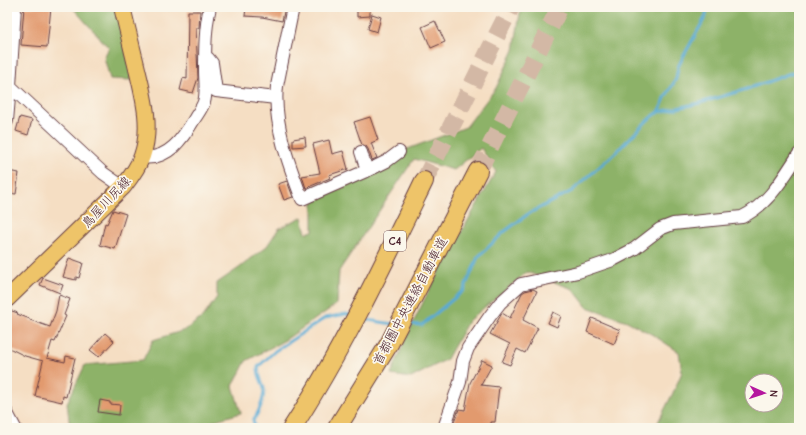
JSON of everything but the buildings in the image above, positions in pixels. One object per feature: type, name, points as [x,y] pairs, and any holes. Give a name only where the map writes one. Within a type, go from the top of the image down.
[{"type":"highway","name":"首都圏中央連絡自動車道","points":[[337,428],[389,344],[478,171]]},
{"type":"highway","name":"C4","points":[[292,428],[345,339],[365,302],[424,181]]},
{"type":"main road","name":"鳥屋川尻線","points":[[7,299],[122,187],[142,158],[147,134],[147,120],[141,86],[122,7]]},
{"type":"street","points":[[7,121],[15,7]]},
{"type":"street","points":[[142,158],[151,159],[176,145],[188,130],[204,100],[207,20],[210,7]]},
{"type":"street","points":[[292,7],[276,98],[284,147],[302,199],[367,171],[387,161],[398,152]]},
{"type":"street","points":[[205,54],[212,63],[216,91],[276,98]]},
{"type":"street","points":[[9,85],[103,173],[122,187]]},
{"type":"street","points":[[361,152],[367,171]]},
{"type":"street","points":[[444,428],[460,382],[462,361],[468,348],[493,311],[521,284],[578,272],[613,260],[634,249],[660,229],[673,224],[742,217],[749,214],[770,196],[799,154]]},
{"type":"street","points":[[7,413],[15,428]]},
{"type":"green space","points":[[72,7],[117,7],[132,80],[110,79],[104,57],[109,48]]},
{"type":"green space","points":[[521,7],[799,7],[799,428],[661,428],[657,424],[682,372],[679,352],[653,335],[627,321],[587,307],[573,289],[527,272],[468,321],[447,359],[411,378],[391,375],[413,322],[453,246],[496,172],[481,148],[454,170],[414,159],[339,271],[337,304],[285,340],[246,361],[233,386],[241,413],[195,428],[70,428],[67,403],[85,365],[143,360],[153,340],[185,330],[203,317],[217,297],[217,283],[267,246],[279,228],[302,217],[306,233],[313,231],[313,202],[391,164],[405,150],[466,127],[496,88],[514,50]]},
{"type":"waterway","points":[[659,112],[676,79],[678,67],[706,16],[707,7]]},
{"type":"waterway","points":[[407,324],[422,325],[464,290],[478,257],[504,232],[528,214],[572,191],[616,152],[649,119],[659,112],[700,103],[747,89],[799,70]]},
{"type":"waterway","points":[[255,428],[253,420],[261,406],[264,389],[258,367],[275,351],[325,318],[346,314],[350,315]]},
{"type":"waterway","points":[[361,319],[393,324]]},
{"type":"tunnel","points":[[424,181],[511,7]]},
{"type":"tunnel","points":[[478,171],[560,7]]}]
